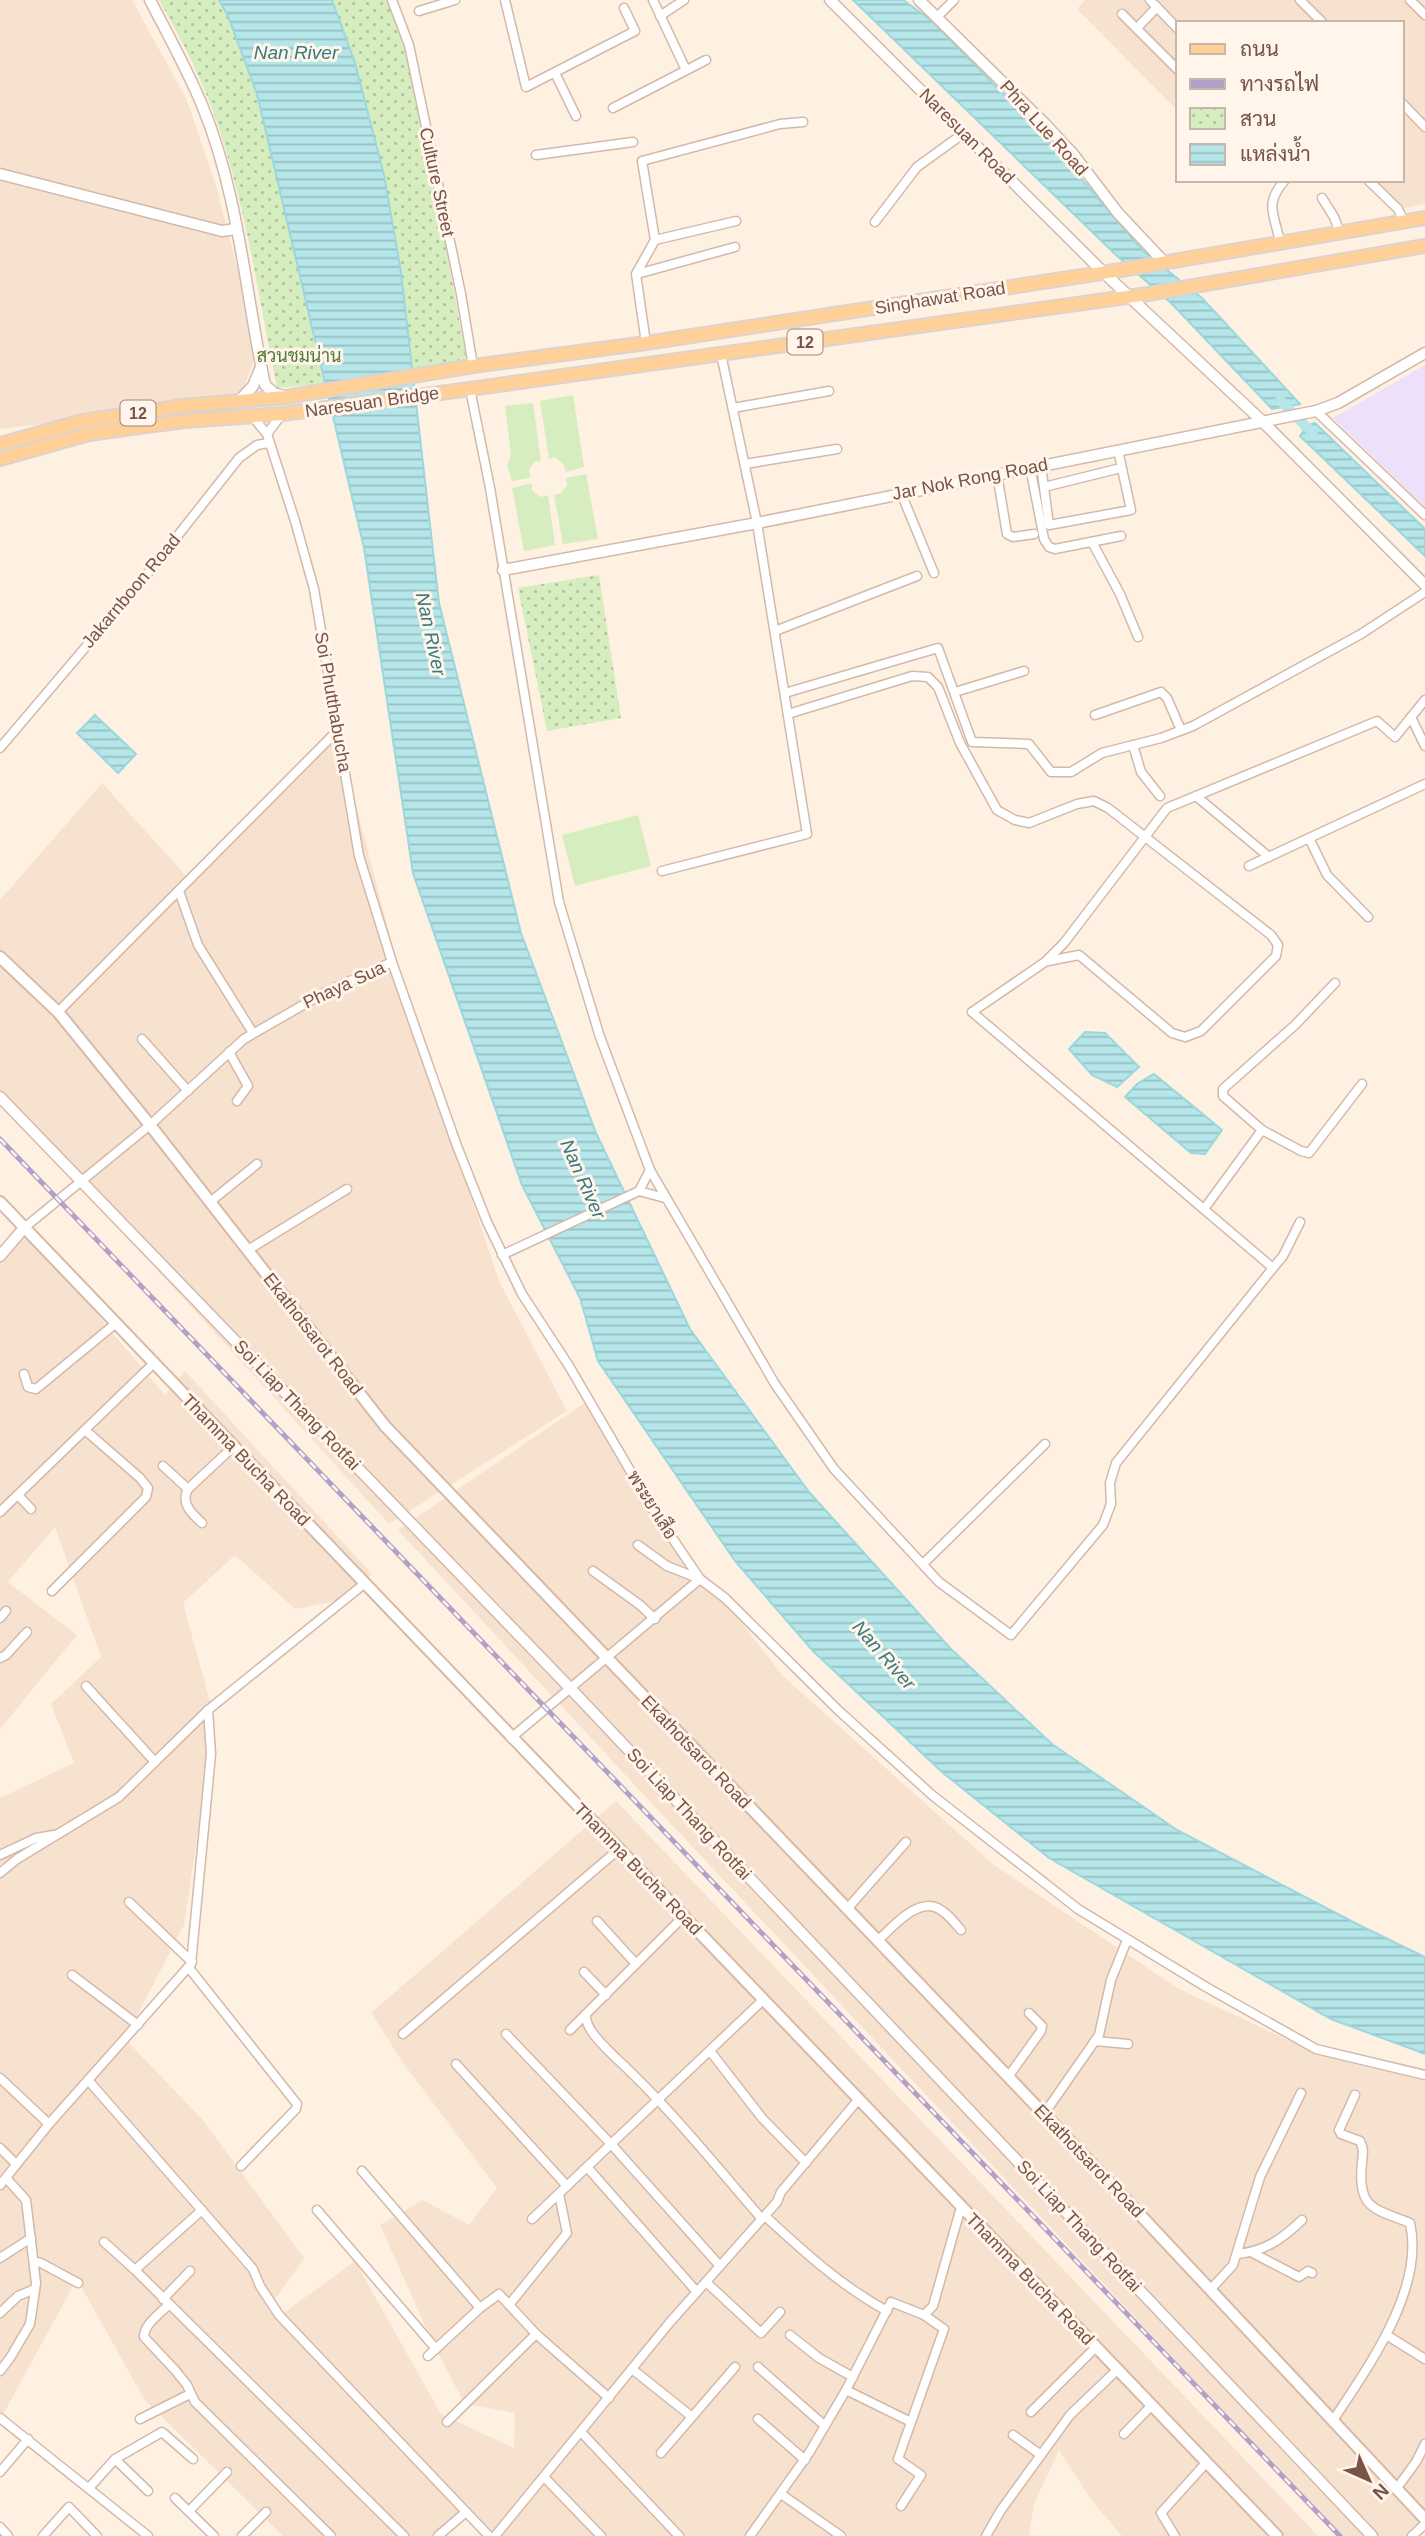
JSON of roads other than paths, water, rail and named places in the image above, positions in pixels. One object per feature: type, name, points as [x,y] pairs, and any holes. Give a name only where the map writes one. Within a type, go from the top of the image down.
[{"type":"main road","name":"Singhawat Road","points":[[454,369],[646,344],[1121,270],[1425,218]]},
{"type":"main road","name":"Singhawat Road","points":[[466,390],[1148,294],[1425,246]]},
{"type":"main road","points":[[718,332],[721,354]]},
{"type":"main road","name":"Naresuan Bridge","points":[[280,396],[454,369]]},
{"type":"main road","name":"Naresuan Bridge","points":[[282,414],[466,390]]},
{"type":"main road","name":"12","points":[[0,444],[83,421],[280,396]]},
{"type":"main road","name":"12","points":[[0,459],[99,432],[184,421],[282,414]]},
{"type":"main road","name":"Ekathotsarot Road","points":[[0,957],[58,1012],[150,1125],[385,1426],[1211,2289],[1334,2419],[1425,2521]]},
{"type":"main road","name":"Thamma Bucha Road","points":[[0,1202],[1277,2536]]},
{"type":"street","points":[[150,0],[202,105],[226,182],[265,385],[280,396]]},
{"type":"street","name":"Culture Street","points":[[392,0],[408,45],[461,294],[473,366]]},
{"type":"street","points":[[419,11],[456,0]]},
{"type":"street","points":[[505,0],[526,87],[635,31],[624,8]]},
{"type":"street","points":[[653,0],[686,70]]},
{"type":"street","points":[[660,16],[684,0]]},
{"type":"street","name":"Naresuan Road","points":[[830,0],[1103,272],[1262,421],[1425,585]]},
{"type":"street","name":"Phra Lue Road","points":[[919,0],[1045,124],[1073,154],[1118,213],[1164,262]]},
{"type":"street","points":[[937,17],[954,0]]},
{"type":"street","points":[[1150,0],[1176,27]]},
{"type":"street","points":[[1300,0],[1320,21]]},
{"type":"street","points":[[1410,0],[1425,15]]},
{"type":"street","points":[[1137,28],[1157,7]]},
{"type":"street","points":[[1122,13],[1176,69]]},
{"type":"street","points":[[613,108],[706,60]]},
{"type":"street","points":[[555,73],[576,116]]},
{"type":"street","points":[[1404,105],[1425,127]]},
{"type":"street","points":[[646,344],[636,274],[655,240],[642,161],[780,124],[803,122]]},
{"type":"street","points":[[875,222],[917,167],[964,133]]},
{"type":"street","points":[[536,155],[632,142]]},
{"type":"street","points":[[0,174],[222,232],[236,229]]},
{"type":"street","points":[[1280,242],[1272,200],[1283,182]]},
{"type":"street","points":[[1370,182],[1398,209],[1404,222]]},
{"type":"street","points":[[1322,198],[1334,216],[1340,233]]},
{"type":"street","points":[[655,240],[736,221]]},
{"type":"street","points":[[636,274],[735,247]]},
{"type":"street","name":"Jar Nok Rong Road","points":[[503,570],[757,523],[1316,411],[1338,403],[1425,353]]},
{"type":"street","points":[[662,871],[807,834],[757,523],[721,354]]},
{"type":"street","points":[[239,401],[255,384],[261,366]]},
{"type":"street","points":[[466,390],[490,488],[559,902],[600,1037],[650,1170],[775,1384],[834,1469],[939,1582],[1011,1635],[1104,1525],[1111,1504],[1110,1483],[1116,1464],[1283,1256],[1300,1222]]},
{"type":"street","points":[[733,408],[828,391]]},
{"type":"street","points":[[1316,411],[1425,515]]},
{"type":"street","points":[[252,416],[268,438],[282,414]]},
{"type":"street","name":"Soi Phutthabucha","points":[[268,438],[314,589],[359,856],[392,962]]},
{"type":"street","name":"Jakarnboon Road","points":[[0,748],[145,577],[239,458],[268,438]]},
{"type":"street","points":[[745,464],[836,449]]},
{"type":"street","points":[[1041,465],[1049,525],[1131,510],[1118,450]]},
{"type":"street","points":[[1030,467],[1047,546],[1055,549],[1121,536]]},
{"type":"street","points":[[1044,487],[1121,468]]},
{"type":"street","points":[[998,474],[1007,534],[1013,537],[1034,534]]},
{"type":"street","points":[[901,493],[934,573]]},
{"type":"street","points":[[1092,542],[1138,637]]},
{"type":"street","points":[[775,631],[917,576]]},
{"type":"street","points":[[785,693],[938,648],[972,742],[1029,744],[1051,772],[1071,772],[1102,753],[1181,730],[1229,707],[1361,634],[1425,592]]},
{"type":"street","points":[[955,692],[1024,671]]},
{"type":"street","points":[[788,714],[912,676],[928,677],[938,687],[960,743],[997,810],[1015,820],[1029,823],[1077,804],[1094,801],[1108,808],[1271,935],[1278,945],[1276,956],[1201,1031],[1185,1037],[1172,1033],[1079,955],[1045,962]]},
{"type":"street","points":[[1095,715],[1161,692],[1167,698],[1181,730]]},
{"type":"street","points":[[1273,1268],[972,1012],[1045,962],[1064,943],[1167,808],[1377,721],[1395,737],[1425,700]]},
{"type":"street","points":[[1411,717],[1425,746]]},
{"type":"street","points":[[58,1012],[337,731]]},
{"type":"street","points":[[1133,745],[1141,772],[1160,796]]},
{"type":"street","points":[[1249,866],[1425,784]]},
{"type":"street","points":[[1196,796],[1269,857]]},
{"type":"street","points":[[1309,838],[1327,875],[1368,917]]},
{"type":"street","points":[[179,891],[198,945],[253,1033]]},
{"type":"street","name":"Phaya Sua","points":[[24,1228],[150,1125],[253,1033],[324,993],[392,962],[455,1141],[502,1255],[522,1294],[543,1326]]},
{"type":"street","points":[[1335,983],[1295,1025],[1223,1089],[1223,1096],[1262,1130],[1309,1153],[1362,1084]]},
{"type":"street","points":[[142,1039],[188,1091]]},
{"type":"street","points":[[229,1052],[248,1086],[237,1101]]},
{"type":"street","name":"Soi Liap Thang Rotfai","points":[[0,1097],[570,1688],[1372,2536]]},
{"type":"street","points":[[1203,1209],[1262,1130]]},
{"type":"street","points":[[210,1202],[257,1164]]},
{"type":"street","points":[[502,1255],[639,1191],[650,1170]]},
{"type":"street","points":[[247,1250],[347,1189]]},
{"type":"street","points":[[639,1191],[665,1198]]},
{"type":"street","points":[[0,1256],[24,1228]]},
{"type":"street","points":[[24,1374],[28,1387],[36,1389],[116,1324]]},
{"type":"street","name":"พระยาเสือ","points":[[543,1326],[652,1508],[700,1580]]},
{"type":"street","points":[[0,1512],[153,1363]]},
{"type":"street","points":[[52,1591],[148,1492],[140,1478],[85,1430]]},
{"type":"street","points":[[923,1564],[1045,1444]]},
{"type":"street","points":[[202,1523],[186,1504],[184,1496],[188,1489],[234,1447]]},
{"type":"street","points":[[163,1466],[188,1489]]},
{"type":"street","points":[[18,1495],[32,1509]]},
{"type":"street","points":[[638,1545],[667,1566],[700,1580],[725,1598],[838,1710],[932,1795],[1078,1909],[1206,1987],[1316,2049],[1425,2075]]},
{"type":"street","points":[[593,1571],[655,1619]]},
{"type":"street","points":[[511,1738],[700,1580]]},
{"type":"street","points":[[0,1874],[17,1859],[119,1797],[208,1710],[364,1584]]},
{"type":"street","points":[[0,1657],[6,1656],[27,1632]]},
{"type":"street","points":[[86,1686],[155,1762]]},
{"type":"street","points":[[0,2371],[30,2325],[35,2289],[26,2200],[3,2182],[49,2124],[190,1965],[211,1754],[208,1710]]},
{"type":"street","points":[[0,1855],[36,1838],[57,1835]]},
{"type":"street","points":[[847,1909],[906,1842]]},
{"type":"street","points":[[403,2034],[619,1849]]},
{"type":"street","points":[[129,1902],[190,1965],[297,2104],[296,2109],[241,2166]]},
{"type":"street","points":[[877,1941],[913,1911],[924,1906],[933,1906],[944,1912],[961,1930]]},
{"type":"street","points":[[570,2030],[683,1917]]},
{"type":"street","points":[[597,1921],[636,1964]]},
{"type":"street","points":[[1044,2114],[1099,2035],[1111,1980],[1127,1940]]},
{"type":"street","points":[[584,1972],[606,1995]]},
{"type":"street","points":[[72,1975],[138,2025]]},
{"type":"street","points":[[532,2219],[763,2000]]},
{"type":"street","points":[[1008,2077],[1041,2031],[1042,2026],[1029,2013]]},
{"type":"street","points":[[586,2014],[585,2019],[605,2048],[658,2100],[764,2218],[858,2296],[887,2311]]},
{"type":"street","points":[[506,2034],[611,2144],[720,2266]]},
{"type":"street","points":[[1095,2041],[1128,2044]]},
{"type":"street","points":[[710,2051],[762,2118],[806,2163]]},
{"type":"street","points":[[456,2064],[567,2186]]},
{"type":"street","points":[[0,2078],[49,2124]]},
{"type":"street","points":[[88,2080],[253,2269],[260,2286],[279,2315],[489,2536]]},
{"type":"street","points":[[1211,2289],[1233,2265],[1260,2177],[1301,2093]]},
{"type":"street","points":[[1334,2419],[1388,2336],[1412,2273],[1413,2234],[1410,2223],[1373,2208],[1363,2198],[1364,2148],[1360,2141],[1341,2134],[1339,2130],[1355,2095]]},
{"type":"street","points":[[495,2536],[697,2292],[764,2218],[858,2100]]},
{"type":"street","points":[[0,2148],[16,2164]]},
{"type":"street","points":[[587,2167],[697,2292]]},
{"type":"street","points":[[362,2171],[480,2308]]},
{"type":"street","points":[[509,2305],[567,2233],[559,2194]]},
{"type":"street","points":[[924,2315],[933,2306],[938,2292],[961,2207]]},
{"type":"street","points":[[135,2270],[202,2210]]},
{"type":"street","points":[[317,2210],[436,2349]]},
{"type":"street","points":[[1237,2254],[1274,2244],[1302,2220]]},
{"type":"street","points":[[0,2258],[31,2238]]},
{"type":"street","points":[[104,2242],[254,2386],[404,2536]]},
{"type":"street","points":[[1251,2252],[1298,2277],[1308,2271],[1312,2273]]},
{"type":"street","points":[[34,2261],[78,2283]]},
{"type":"street","points":[[190,2271],[148,2326],[144,2337],[187,2385],[195,2402],[331,2536]]},
{"type":"street","points":[[706,2282],[761,2333],[780,2312]]},
{"type":"street","points":[[0,2313],[18,2296],[35,2289]]},
{"type":"street","points":[[428,2356],[499,2294],[536,2334],[609,2398]]},
{"type":"street","points":[[750,2536],[805,2460],[846,2390],[891,2302],[924,2315],[944,2329],[898,2459],[921,2475],[901,2506]]},
{"type":"street","points":[[447,2422],[536,2334]]},
{"type":"street","points":[[790,2335],[819,2358],[853,2377]]},
{"type":"street","points":[[1388,2336],[1425,2359]]},
{"type":"street","points":[[1031,2413],[1096,2347]]},
{"type":"street","points":[[661,2453],[735,2367]]},
{"type":"street","points":[[758,2367],[825,2426]]},
{"type":"street","points":[[632,2369],[691,2416]]},
{"type":"street","points":[[986,2536],[1001,2510],[1070,2415],[1117,2370]]},
{"type":"street","points":[[846,2390],[911,2422]]},
{"type":"street","points":[[140,2418],[190,2394]]},
{"type":"street","points":[[1124,2434],[1151,2406]]},
{"type":"street","points":[[0,2418],[148,2536]]},
{"type":"street","points":[[758,2418],[805,2460]]},
{"type":"street","points":[[89,2488],[115,2459],[162,2432],[193,2459]]},
{"type":"street","points":[[581,2432],[679,2536]]},
{"type":"street","points":[[1013,2435],[1041,2455]]},
{"type":"street","points":[[0,2472],[28,2439]]},
{"type":"street","points":[[1397,2488],[1425,2444]]},
{"type":"street","points":[[115,2459],[148,2491]]},
{"type":"street","points":[[1175,2536],[1161,2513],[1206,2463]]},
{"type":"street","points":[[188,2511],[227,2472]]},
{"type":"street","points":[[544,2477],[601,2536]]},
{"type":"street","points":[[781,2494],[841,2536]]},
{"type":"street","points":[[175,2498],[214,2536]]},
{"type":"street","points":[[43,2536],[69,2507],[97,2536]]},
{"type":"street","points":[[243,2536],[266,2512]]},
{"type":"street","points":[[438,2536],[466,2512]]},
{"type":"street","points":[[1412,2536],[1425,2521]]},
{"type":"street","points":[[0,2527],[8,2536]]},
{"type":"water","name":"Nan River","points":[[219,0],[332,0],[355,63],[384,175],[401,272],[439,603],[521,933],[596,1133],[690,1329],[809,1492],[950,1648],[1052,1744],[1177,1830],[1425,1957],[1425,2054],[1331,2019],[1049,1858],[942,1772],[813,1651],[735,1561],[598,1361],[580,1298],[522,1185],[413,873],[364,548],[257,94],[228,16]]},
{"type":"water","points":[[853,0],[903,0],[932,21],[1049,141],[1143,251],[1202,298],[1300,404],[1272,409],[1171,303],[1116,255]]},
{"type":"water","points":[[1315,423],[1425,529],[1425,556],[1300,436],[1306,426]]},
{"type":"water","points":[[95,715],[136,754],[118,773],[77,733]]},
{"type":"water","points":[[1085,1032],[1105,1033],[1139,1067],[1117,1087],[1092,1075],[1069,1049]]},
{"type":"water","points":[[1154,1074],[1222,1130],[1205,1154],[1191,1153],[1125,1097],[1137,1084]]},
{"type":"waterway","points":[[1280,400],[1313,434]]},
{"type":"railway","points":[[0,1139],[1340,2536]]},
{"type":"park label","name":"สวนชมน่าน","points":[[299,356]]}]
